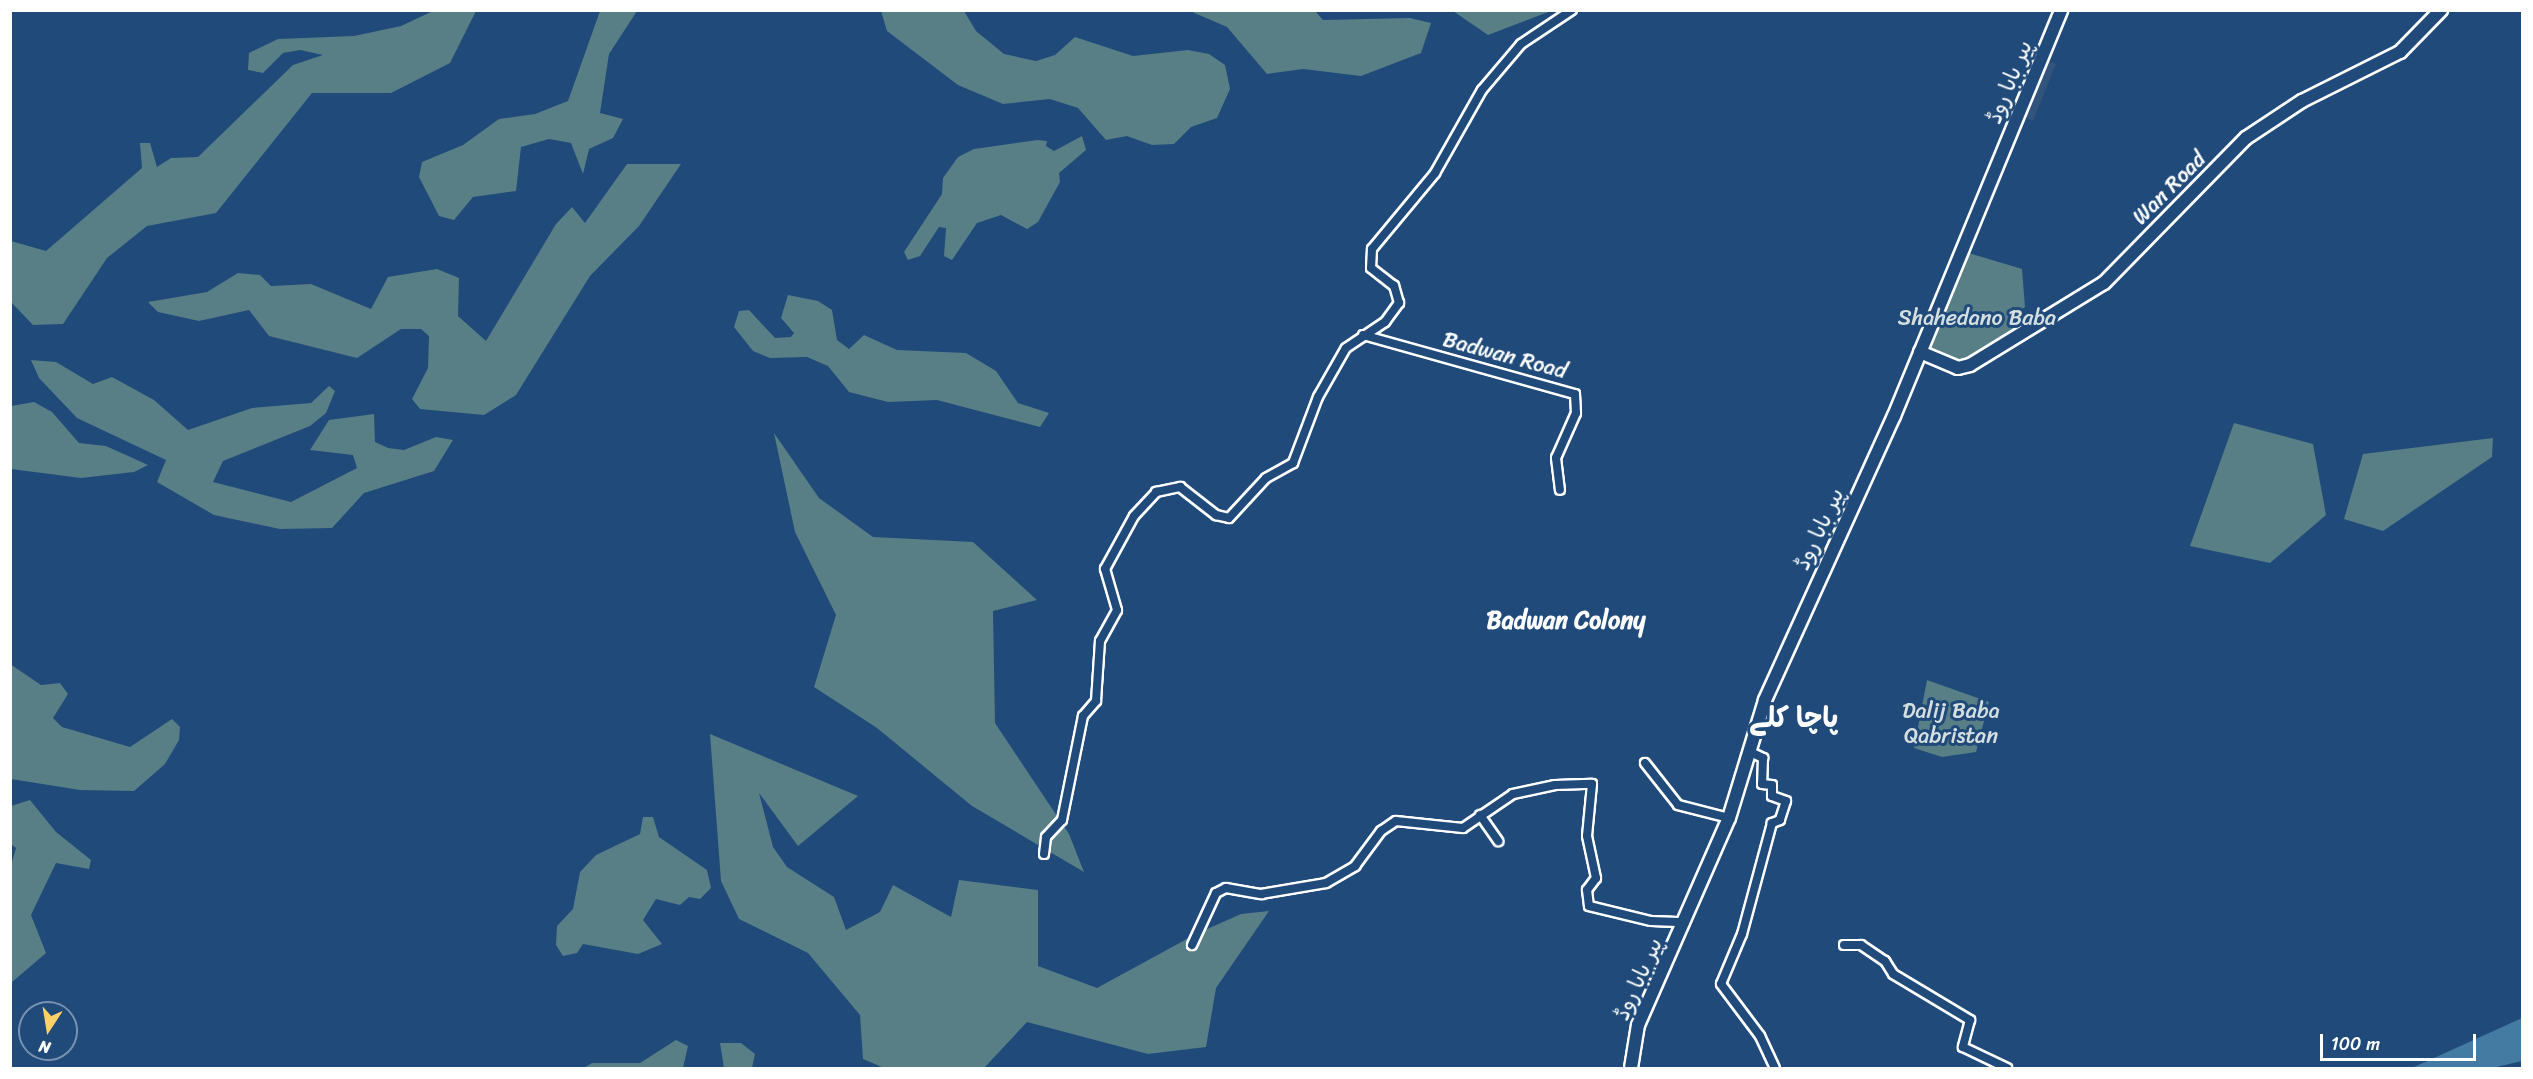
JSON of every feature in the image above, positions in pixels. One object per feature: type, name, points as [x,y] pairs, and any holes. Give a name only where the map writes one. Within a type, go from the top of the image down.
[{"type":"main road","name":"پیر بابا روڈ","points":[[1631,1068],[1638,1025],[1729,818],[1765,700],[1920,352],[2061,10]]},
{"type":"main road","name":"Wan Road","points":[[1920,352],[1958,369],[1970,365],[2104,283],[2246,138],[2302,101],[2400,52],[2441,10]]},
{"type":"street","points":[[1044,854],[1046,837],[1062,820],[1083,716],[1096,701],[1100,641],[1117,610],[1104,582],[1108,557],[1156,492],[1180,487],[1216,515],[1229,518],[1266,478],[1293,463],[1326,381],[1346,348],[1385,322],[1399,303],[1394,286],[1371,268],[1378,238],[1411,206],[1482,90],[1521,44],[1572,10]]},
{"type":"street","name":"Badwan Road","points":[[1363,335],[1575,394],[1576,413],[1556,458],[1560,490]]},
{"type":"street","points":[[1748,751],[1763,758],[1762,784],[1772,785],[1772,796],[1786,801],[1780,820],[1772,823],[1742,934],[1721,984],[1760,1036],[1775,1068]]},
{"type":"street","points":[[1644,763],[1678,805],[1729,818]]},
{"type":"street","points":[[1192,945],[1216,893],[1226,888],[1260,894],[1326,883],[1355,866],[1381,831],[1396,821],[1452,829],[1530,786],[1592,784],[1587,836],[1596,878],[1587,890],[1589,906],[1651,921],[1685,922]]},
{"type":"street","points":[[1480,815],[1498,841]]},
{"type":"street","points":[[1844,945],[1862,945],[1885,961],[1893,974],[1970,1020],[1963,1047],[2007,1068]]},
{"type":"shaded area","points":[[2048,61],[2056,64],[2033,121],[2023,116]]},
{"type":"shaded area","points":[[2522,1018],[2522,1061],[2492,1068],[2412,1068]]},
{"type":"green space","points":[[433,11],[476,11],[450,63],[391,93],[312,93],[216,213],[147,226],[107,258],[63,324],[33,325],[11,302],[11,241],[46,251],[142,168],[140,143],[150,143],[157,167],[171,158],[198,157],[293,65],[323,55],[300,50],[283,53],[263,73],[248,70],[249,53],[278,39],[354,36],[401,26]]},
{"type":"green space","points":[[600,11],[637,11],[609,54],[600,113],[623,119],[613,138],[589,149],[583,174],[571,143],[549,139],[521,147],[516,191],[473,197],[454,220],[439,216],[419,177],[422,162],[463,145],[499,119],[535,114],[568,101]]},
{"type":"green space","points":[[881,11],[964,11],[976,31],[1004,54],[1036,61],[1055,55],[1075,37],[1133,56],[1188,50],[1209,54],[1225,65],[1230,89],[1217,118],[1191,127],[1174,144],[1152,145],[1127,136],[1106,140],[1078,108],[1050,99],[1003,104],[958,85],[887,31]]},
{"type":"green space","points":[[1190,11],[1315,11],[1323,20],[1410,18],[1431,23],[1421,53],[1361,76],[1303,69],[1267,74],[1227,27]]},
{"type":"green space","points":[[1453,11],[1551,11],[1488,35]]},
{"type":"green space","points":[[1082,136],[1086,150],[1059,173],[1060,182],[1038,222],[1027,229],[1001,215],[977,223],[952,260],[944,256],[946,228],[939,227],[920,256],[908,260],[904,252],[942,194],[943,178],[958,157],[974,149],[1037,140],[1047,141],[1046,146],[1054,151]]},
{"type":"green space","points":[[627,164],[681,164],[639,226],[590,276],[516,395],[484,415],[420,409],[412,399],[428,368],[429,336],[421,329],[401,329],[357,358],[269,336],[249,310],[199,321],[158,312],[148,302],[207,292],[238,273],[260,275],[271,286],[311,284],[371,309],[388,277],[437,269],[459,278],[458,316],[486,341],[556,224],[572,207],[585,223]]},
{"type":"green space","name":"Shahedano Baba","points":[[1962,251],[2022,269],[2025,307],[2015,314],[2028,328],[1970,365],[1920,352]]},
{"type":"green space","points":[[788,295],[818,301],[832,310],[837,340],[849,349],[864,335],[897,350],[966,353],[996,371],[1018,403],[1049,413],[1040,427],[937,400],[888,402],[849,392],[828,366],[807,357],[770,358],[753,351],[734,327],[739,311],[749,310],[775,338],[791,337],[794,333],[781,318]]},
{"type":"green space","points":[[31,360],[56,362],[93,384],[112,377],[154,400],[188,430],[252,408],[311,403],[329,386],[335,391],[326,413],[310,426],[223,461],[213,482],[291,502],[357,468],[353,455],[310,450],[329,420],[374,414],[375,442],[388,448],[404,450],[436,437],[453,440],[434,471],[364,493],[332,528],[280,529],[214,515],[157,482],[166,460],[77,418],[39,378]]},
{"type":"green space","points":[[34,402],[52,412],[79,443],[106,446],[148,465],[134,472],[81,478],[11,469],[11,406]]},
{"type":"green space","points":[[2234,423],[2313,444],[2326,515],[2270,563],[2190,546]]},
{"type":"green space","points":[[774,433],[819,498],[873,537],[973,542],[1037,600],[993,611],[995,723],[1069,834],[1084,872],[972,806],[877,728],[814,687],[836,615],[795,532]]},
{"type":"green space","points":[[2493,438],[2492,457],[2383,531],[2344,519],[2363,454]]},
{"type":"green space","points":[[10,664],[41,685],[60,683],[68,694],[53,718],[62,727],[130,747],[172,719],[180,727],[179,740],[165,764],[134,791],[80,790],[11,779]]},
{"type":"green space","name":"Dalij Baba Qabristan","points":[[1927,680],[1989,702],[1976,752],[1942,757],[1914,748]]},
{"type":"green space","points":[[710,734],[858,796],[798,846],[759,793],[773,847],[787,867],[834,897],[846,930],[880,912],[893,885],[951,917],[959,880],[1038,890],[1038,966],[1097,988],[1196,934],[1241,914],[1269,911],[1216,988],[1206,1047],[1148,1054],[1027,1022],[984,1068],[884,1068],[863,1059],[860,1015],[808,953],[739,919],[721,881]]},
{"type":"green space","points":[[30,800],[56,832],[91,860],[89,869],[56,863],[31,915],[46,953],[11,983],[10,869],[16,848],[11,844],[11,806]]},
{"type":"green space","points":[[643,817],[653,817],[659,837],[707,870],[711,888],[700,899],[689,897],[680,905],[656,899],[643,920],[662,944],[638,954],[583,944],[577,953],[563,956],[556,945],[557,926],[573,909],[580,872],[596,855],[640,834]]},
{"type":"green space","points":[[676,1040],[688,1046],[683,1068],[584,1068],[592,1063],[640,1063]]},
{"type":"green space","points":[[720,1043],[741,1043],[755,1054],[752,1068],[724,1068]]},
{"type":"district","name":"Badwan Colony","points":[[1566,621]]},
{"type":"district","name":"پاچا کلے","points":[[1794,718]]}]
